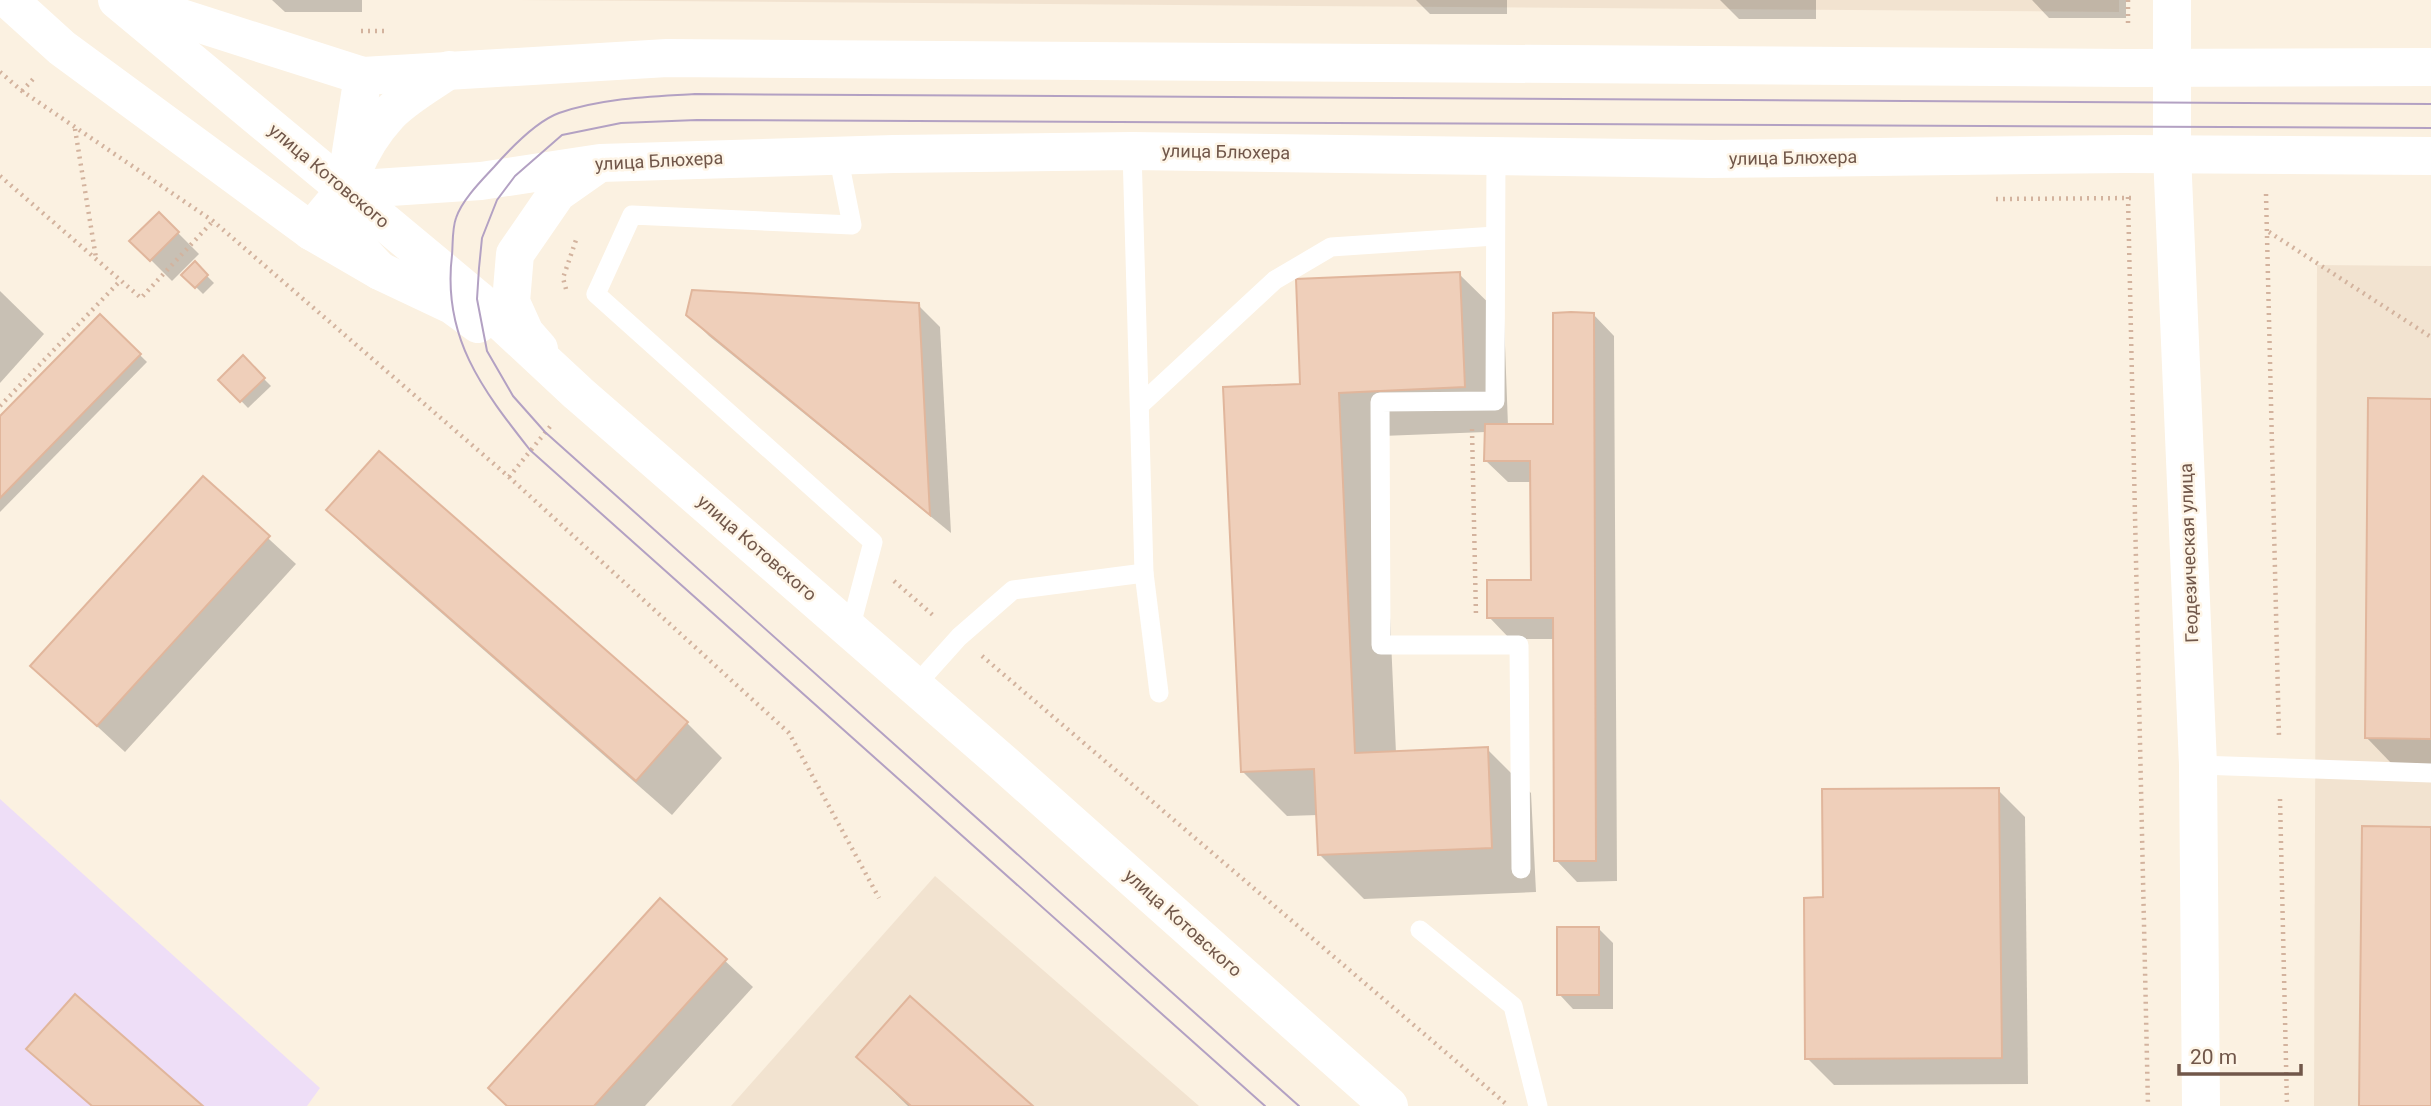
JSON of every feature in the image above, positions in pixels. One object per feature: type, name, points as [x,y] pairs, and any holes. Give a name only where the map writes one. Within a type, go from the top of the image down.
[{"type":"street","name":"улица Блюхера","points":[[9,0],[62,48],[311,231],[380,271],[452,305],[568,382]]},
{"type":"street","name":"улица Котовского","points":[[117,0],[468,291],[1389,1106]]},
{"type":"street","points":[[125,0],[363,76],[667,58],[2128,68],[2431,67]]},
{"type":"street","name":"Геодезическая улица","points":[[2172,0],[2172,154],[2198,765],[2202,1106]]},
{"type":"street","name":"улица Блюхера","points":[[62,48],[285,183],[313,191],[481,181],[600,163],[838,155],[1132,151],[1710,159],[2125,154],[2431,156]]},
{"type":"street","points":[[311,231],[345,190],[376,130],[389,114],[449,70]]},
{"type":"street","points":[[363,76],[343,212],[348,232],[380,271]]},
{"type":"street","points":[[568,382],[525,333],[511,302],[515,254],[557,193],[600,163]]},
{"type":"lane","points":[[1132,151],[1144,573],[1159,692]]},
{"type":"lane","points":[[1496,154],[1495,401],[1380,402],[1381,645],[1519,645],[1521,869]]},
{"type":"lane","points":[[838,155],[852,225],[632,215],[596,294],[873,542],[850,629]]},
{"type":"lane","points":[[1140,405],[1275,281],[1331,247],[1494,236]]},
{"type":"lane","points":[[915,686],[959,637],[1013,590],[1144,573]]},
{"type":"lane","points":[[2198,765],[2431,773]]},
{"type":"lane","points":[[1420,930],[1513,1006],[1538,1106]]},
{"type":"path","points":[[2128,0],[2128,68]]},
{"type":"path","points":[[0,72],[22,92],[213,221],[509,477],[789,733],[879,898]]},
{"type":"path","points":[[75,128],[96,258]]},
{"type":"path","points":[[2125,154],[2148,1106]]},
{"type":"path","points":[[0,176],[141,298],[213,221]]},
{"type":"path","points":[[1989,199],[2138,198]]},
{"type":"path","points":[[2268,198],[2287,1106]]},
{"type":"path","points":[[2269,232],[2431,337]]},
{"type":"path","points":[[566,291],[563,278],[580,233]]},
{"type":"path","points":[[0,406],[121,280]]},
{"type":"path","points":[[509,477],[545,432]]},
{"type":"path","points":[[1473,461],[1476,645]]},
{"type":"path","points":[[869,560],[1508,1106]]},
{"type":"shaded area","points":[[519,0],[2119,0],[2119,12]]},
{"type":"shaded area","points":[[2317,265],[2431,266],[2431,1106],[2314,1106]]},
{"type":"shaded area","points":[[0,799],[320,1088],[307,1106],[0,1106]]},
{"type":"shaded area","points":[[935,876],[1199,1106],[731,1106]]},
{"type":"building","points":[[159,212],[179,232],[150,261],[129,241]]},
{"type":"building","points":[[195,261],[208,275],[195,288],[181,275]]},
{"type":"building","points":[[1460,272],[1465,387],[1339,393],[1355,753],[1488,747],[1492,848],[1318,855],[1314,769],[1241,772],[1223,387],[1300,384],[1296,279]]},
{"type":"building","points":[[692,290],[919,303],[930,515],[686,315]]},
{"type":"building","points":[[1553,313],[1594,313],[1596,861],[1554,861],[1553,618],[1487,618],[1487,580],[1531,580],[1530,461],[1484,461],[1485,424],[1553,424]]},
{"type":"building","points":[[100,314],[141,354],[0,498],[0,416]]},
{"type":"building","points":[[243,355],[265,378],[240,402],[218,380]]},
{"type":"building","points":[[2368,398],[2431,399],[2431,739],[2365,738]]},
{"type":"building","points":[[379,451],[688,722],[636,781],[326,510]]},
{"type":"building","points":[[203,476],[270,536],[97,726],[30,666]]},
{"type":"building","points":[[1999,788],[2002,1058],[1805,1059],[1804,898],[1823,897],[1822,789]]},
{"type":"building","points":[[2362,826],[2431,827],[2431,1106],[2359,1106]]},
{"type":"building","points":[[660,898],[727,959],[594,1106],[507,1106],[488,1088]]},
{"type":"building","points":[[1557,927],[1599,927],[1599,995],[1557,995]]},
{"type":"building","points":[[75,994],[203,1106],[92,1106],[26,1049]]},
{"type":"building","points":[[910,996],[1033,1106],[911,1106],[856,1057]]},
{"type":"tram line","points":[[1265,1106],[530,450],[512,427],[482,383],[460,337],[453,311],[451,284],[453,232],[459,211],[467,198],[524,137],[542,122],[575,108],[626,99],[695,94],[2431,104]]},
{"type":"tram line","points":[[1299,1106],[545,432],[513,396],[487,351],[477,299],[482,238],[497,200],[515,176],[562,135],[621,123],[697,120],[2431,128]]}]
